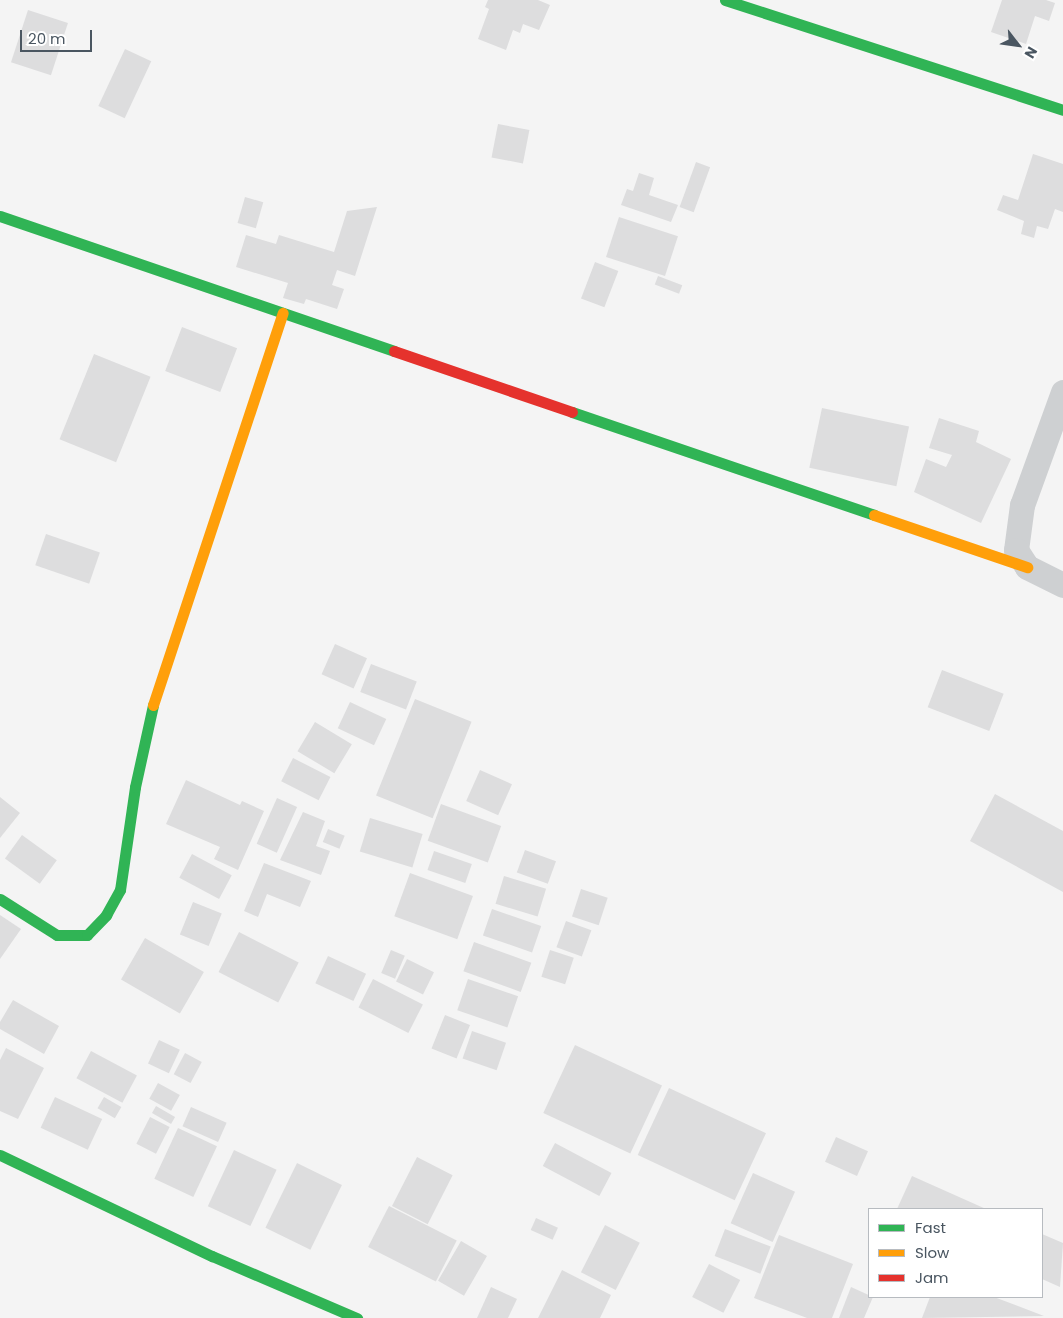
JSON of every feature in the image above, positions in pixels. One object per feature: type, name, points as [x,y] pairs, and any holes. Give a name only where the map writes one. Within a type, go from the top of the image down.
[{"type":"street","points":[[725,0],[1063,110]]},
{"type":"street","points":[[0,216],[1027,567],[1063,585]]},
{"type":"street","points":[[0,899],[57,936],[87,935],[106,915],[120,890],[135,787],[155,696],[283,313]]},
{"type":"street","points":[[1027,567],[1016,550],[1022,505],[1063,392]]},
{"type":"street","points":[[0,1155],[212,1256],[357,1318]]},
{"type":"building","points":[[488,0],[538,0],[550,5],[539,30],[523,24],[520,33],[513,30],[506,50],[478,39],[489,9],[485,7]]},
{"type":"building","points":[[1002,0],[1046,0],[1055,3],[1049,21],[1035,16],[1026,44],[991,32]]},
{"type":"building","points":[[28,10],[68,23],[51,75],[11,62]]},
{"type":"building","points":[[125,49],[151,61],[125,118],[98,106]]},
{"type":"building","points":[[498,124],[529,130],[523,163],[492,157]]},
{"type":"building","points":[[1033,154],[1063,164],[1063,212],[1055,209],[1048,229],[1037,226],[1034,238],[1021,234],[1024,221],[997,210],[1003,195],[1018,200]]},
{"type":"building","points":[[696,162],[710,167],[694,212],[680,207]]},
{"type":"building","points":[[639,173],[654,178],[649,195],[678,205],[671,222],[621,205],[627,189],[633,191]]},
{"type":"building","points":[[245,197],[263,202],[256,228],[238,223]]},
{"type":"building","points":[[377,207],[355,276],[337,270],[332,285],[344,289],[337,309],[306,299],[304,304],[283,298],[288,283],[236,267],[246,235],[276,244],[279,235],[334,252],[347,211]]},
{"type":"building","points":[[619,217],[678,236],[665,276],[606,257]]},
{"type":"building","points":[[595,262],[618,271],[604,307],[581,298]]},
{"type":"building","points":[[658,276],[682,285],[679,294],[655,284]]},
{"type":"building","points":[[182,327],[237,348],[220,392],[165,371]]},
{"type":"building","points":[[94,354],[151,377],[116,462],[60,439]]},
{"type":"building","points":[[822,408],[909,427],[896,486],[809,468]]},
{"type":"building","points":[[939,418],[979,431],[976,442],[1011,459],[981,523],[914,492],[926,459],[946,467],[952,455],[929,448]]},
{"type":"building","points":[[46,534],[100,553],[89,584],[35,565]]},
{"type":"building","points":[[335,644],[367,658],[354,688],[322,674]]},
{"type":"building","points":[[371,664],[417,682],[406,710],[360,692]]},
{"type":"building","points":[[942,670],[1004,694],[989,731],[928,707]]},
{"type":"building","points":[[415,699],[472,722],[433,818],[376,795]]},
{"type":"building","points":[[350,702],[386,719],[374,745],[338,728]]},
{"type":"building","points":[[315,722],[352,744],[334,773],[297,751]]},
{"type":"building","points":[[293,758],[330,777],[319,800],[281,781]]},
{"type":"building","points":[[480,770],[512,784],[498,815],[466,801]]},
{"type":"building","points":[[186,780],[240,805],[242,801],[264,811],[238,870],[214,859],[220,847],[166,824]]},
{"type":"building","points":[[995,794],[1063,831],[1063,892],[970,841]]},
{"type":"building","points":[[0,797],[20,813],[0,838]]},
{"type":"building","points":[[277,798],[297,807],[277,853],[257,844]]},
{"type":"building","points":[[441,804],[501,826],[488,863],[428,841]]},
{"type":"building","points":[[303,812],[325,821],[316,846],[330,851],[321,875],[280,860]]},
{"type":"building","points":[[370,818],[423,834],[412,868],[360,851]]},
{"type":"building","points":[[328,829],[345,836],[339,849],[323,842]]},
{"type":"building","points":[[22,835],[57,860],[40,884],[5,858]]},
{"type":"building","points":[[525,850],[556,861],[548,884],[517,873]]},
{"type":"building","points":[[434,851],[472,864],[465,883],[427,870]]},
{"type":"building","points":[[192,854],[232,875],[219,899],[179,878]]},
{"type":"building","points":[[264,863],[311,881],[300,907],[267,894],[258,917],[244,911]]},
{"type":"building","points":[[410,873],[473,896],[457,939],[394,916]]},
{"type":"building","points":[[504,876],[546,889],[538,917],[496,904]]},
{"type":"building","points":[[581,889],[608,898],[599,925],[572,917]]},
{"type":"building","points":[[193,902],[222,914],[209,946],[180,934]]},
{"type":"building","points":[[492,909],[541,926],[532,952],[483,935]]},
{"type":"building","points":[[0,915],[21,929],[0,959]]},
{"type":"building","points":[[566,921],[591,930],[582,957],[556,947]]},
{"type":"building","points":[[239,932],[299,962],[278,1003],[219,972]]},
{"type":"building","points":[[145,938],[204,972],[180,1014],[121,980]]},
{"type":"building","points":[[474,942],[531,963],[521,992],[463,971]]},
{"type":"building","points":[[391,950],[405,956],[395,979],[381,973]]},
{"type":"building","points":[[550,950],[574,958],[565,984],[541,977]]},
{"type":"building","points":[[328,956],[366,974],[353,1001],[315,983]]},
{"type":"building","points":[[407,959],[434,972],[423,995],[396,981]]},
{"type":"building","points":[[373,979],[423,1004],[408,1033],[358,1008]]},
{"type":"building","points":[[468,979],[518,996],[507,1027],[457,1010]]},
{"type":"building","points":[[13,1000],[59,1026],[44,1054],[0,1029],[0,1022]]},
{"type":"building","points":[[445,1015],[470,1025],[457,1058],[432,1048]]},
{"type":"building","points":[[472,1031],[506,1043],[497,1070],[463,1058]]},
{"type":"building","points":[[159,1040],[180,1050],[169,1073],[148,1064]]},
{"type":"building","points":[[575,1045],[662,1086],[630,1154],[543,1113]]},
{"type":"building","points":[[6,1048],[44,1068],[18,1119],[0,1111],[0,1060]]},
{"type":"building","points":[[91,1051],[137,1075],[122,1103],[76,1078]]},
{"type":"building","points":[[185,1053],[202,1062],[191,1083],[174,1074]]},
{"type":"building","points":[[158,1083],[180,1095],[171,1111],[149,1099]]},
{"type":"building","points":[[669,1088],[766,1133],[735,1200],[638,1155]]},
{"type":"building","points":[[55,1097],[102,1119],[88,1150],[41,1128]]},
{"type":"building","points":[[104,1097],[121,1107],[115,1118],[98,1108]]},
{"type":"building","points":[[156,1106],[175,1117],[171,1124],[152,1113]]},
{"type":"building","points":[[191,1107],[227,1123],[218,1142],[182,1126]]},
{"type":"building","points":[[150,1117],[170,1127],[156,1154],[136,1144]]},
{"type":"building","points":[[178,1128],[217,1146],[193,1197],[154,1179]]},
{"type":"building","points":[[836,1137],[868,1151],[857,1176],[825,1162]]},
{"type":"building","points":[[555,1143],[612,1173],[599,1196],[543,1166]]},
{"type":"building","points":[[234,1150],[277,1170],[250,1226],[208,1206]]},
{"type":"building","points":[[417,1157],[453,1175],[428,1224],[392,1206]]},
{"type":"building","points":[[297,1163],[342,1185],[310,1250],[265,1228]]},
{"type":"building","points":[[753,1173],[795,1192],[773,1242],[731,1223]]},
{"type":"building","points":[[912,1176],[984,1208],[897,1208]]},
{"type":"building","points":[[389,1206],[457,1241],[436,1281],[368,1247]]},
{"type":"building","points":[[536,1218],[558,1228],[553,1240],[531,1230]]},
{"type":"building","points":[[605,1225],[640,1243],[616,1290],[581,1272]]},
{"type":"building","points":[[725,1229],[771,1247],[760,1274],[715,1256]]},
{"type":"building","points":[[1043,1234],[1063,1243],[1060,1287],[1043,1279]]},
{"type":"building","points":[[779,1235],[853,1264],[832,1318],[807,1318],[754,1298]]},
{"type":"building","points":[[461,1241],[487,1256],[464,1296],[438,1281]]},
{"type":"building","points":[[709,1264],[740,1280],[723,1313],[692,1297]]},
{"type":"building","points":[[562,1270],[611,1295],[600,1318],[538,1318]]},
{"type":"building","points":[[491,1287],[517,1299],[508,1318],[477,1318]]},
{"type":"building","points":[[851,1287],[868,1295],[868,1298],[873,1298],[864,1318],[839,1318]]},
{"type":"building","points":[[930,1298],[997,1298],[1044,1316],[922,1318]]},
{"type":"traffic: fast","points":[[725,0],[1063,110]]},
{"type":"traffic: fast","points":[[0,216],[394,351]]},
{"type":"traffic: fast","points":[[572,412],[874,515]]},
{"type":"traffic: fast","points":[[0,899],[57,935],[87,935],[106,915],[120,890],[135,787],[153,705]]},
{"type":"traffic: fast","points":[[0,1155],[212,1256],[357,1318]]},
{"type":"traffic: slow","points":[[153,705],[283,313]]},
{"type":"traffic: slow","points":[[874,515],[1027,567]]},
{"type":"traffic: jam","points":[[394,351],[572,412]]}]
